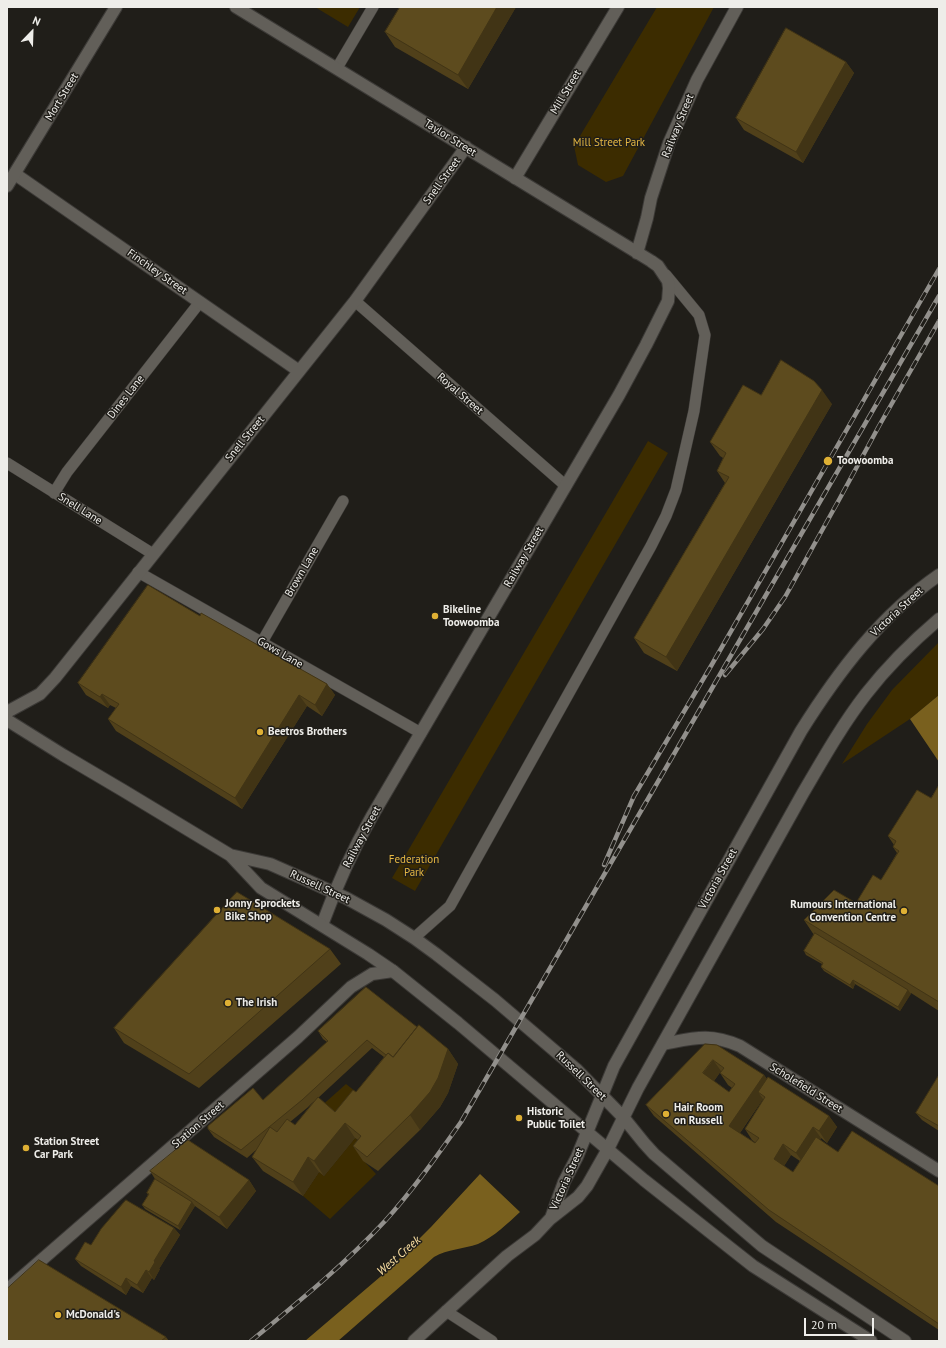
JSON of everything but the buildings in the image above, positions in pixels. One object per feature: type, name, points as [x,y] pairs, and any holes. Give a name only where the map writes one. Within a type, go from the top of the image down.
[{"type":"street","name":"Mort Street","points":[[7,186],[116,7]]},
{"type":"street","name":"Taylor Street","points":[[236,7],[466,147],[658,266],[663,271]]},
{"type":"street","name":"Mill Street","points":[[515,178],[618,7]]},
{"type":"street","name":"Railway Street","points":[[637,253],[651,198],[669,142],[697,80],[737,7]]},
{"type":"street","name":"Snell Street","points":[[7,712],[40,694],[55,678],[355,301],[466,147]]},
{"type":"street","name":"Finchley Street","points":[[15,174],[299,371]]},
{"type":"street","name":"Railway Street","points":[[322,925],[354,848],[626,383],[668,301],[668,280],[663,271]]},
{"type":"street","name":"Victoria Street","points":[[550,1219],[564,1182],[572,1168],[614,1066],[797,737],[824,694],[852,657],[875,631],[904,603],[939,575]]},
{"type":"street","name":"Victoria Street","points":[[414,1341],[507,1256],[578,1197],[587,1186],[663,1044],[803,793],[846,722],[878,679],[900,655],[939,619]]},
{"type":"street","name":"Russell Street","points":[[7,720],[230,855],[262,888],[393,971],[464,1028],[644,1180],[753,1266],[871,1341]]},
{"type":"street","name":"Russell Street","points":[[230,855],[270,864],[334,893],[386,920],[414,938],[515,1016],[570,1064],[623,1117],[654,1154],[762,1246],[905,1341]]},
{"type":"street","name":"Station Street","points":[[7,1290],[281,1052],[351,987],[372,974],[393,971]]},
{"type":"street","name":"Scholefield Street","points":[[663,1044],[688,1039],[714,1037],[740,1046],[939,1171]]},
{"type":"lane","points":[[337,68],[373,7]]},
{"type":"lane","points":[[414,938],[450,906],[651,546],[666,516],[676,490],[694,411],[705,335],[698,315],[663,271]]},
{"type":"lane","name":"Royal Street","points":[[355,301],[566,486]]},
{"type":"lane","name":"Dines Lane","points":[[54,493],[68,472],[200,302]]},
{"type":"lane","name":"Snell Lane","points":[[7,463],[153,554]]},
{"type":"lane","name":"Brown Lane","points":[[262,642],[343,501]]},
{"type":"lane","name":"Gows Lane","points":[[138,572],[422,733]]},
{"type":"lane","points":[[446,1311],[492,1341]]},
{"type":"green space","points":[[315,7],[360,7],[348,27]]},
{"type":"green space","name":"Mill Street Park","points":[[657,7],[714,7],[623,176],[606,182],[578,165],[574,146]]},
{"type":"green space","name":"Federation Park","points":[[648,441],[668,453],[415,891],[392,878]]},
{"type":"green space","points":[[939,642],[939,695],[910,719],[842,764],[867,724],[892,690]]},
{"type":"green space","points":[[346,1084],[370,1103],[281,1142]]},
{"type":"green space","points":[[355,1138],[371,1151],[364,1161],[376,1174],[330,1219],[303,1196],[319,1172],[324,1176]]},
{"type":"shaded area","points":[[939,695],[939,762],[910,719]]},
{"type":"shaded area","points":[[480,1174],[520,1212],[490,1238],[478,1244],[445,1252],[434,1257],[338,1341],[305,1341],[387,1271],[431,1227]]},
{"type":"railway","points":[[604,865],[634,796],[711,666],[939,269]]},
{"type":"railway","points":[[251,1341],[337,1268],[385,1221],[415,1185],[461,1122],[939,296]]},
{"type":"railway","points":[[725,675],[763,629],[785,597],[879,426],[939,321]]},
{"type":"place","name":"Toowoomba","points":[[828,461]]},
{"type":"place","name":"Bikeline Toowoomba","points":[[435,616]]},
{"type":"place","name":"Beetros Brothers","points":[[260,732]]},
{"type":"place","name":"Jonny Sprockets Bike Shop","points":[[217,910]]},
{"type":"place","name":"Rumours International Convention Centre","points":[[904,911]]},
{"type":"place","name":"The Irish","points":[[228,1003]]},
{"type":"place","name":"Hair Room on Russell","points":[[666,1114]]},
{"type":"place","name":"Historic Public Toilet","points":[[519,1118]]},
{"type":"place","name":"Station Street Car Park","points":[[26,1148]]},
{"type":"place","name":"McDonald's","points":[[58,1315]]},
{"type":"water label","name":"West Creek","points":[[399,1256]]}]
